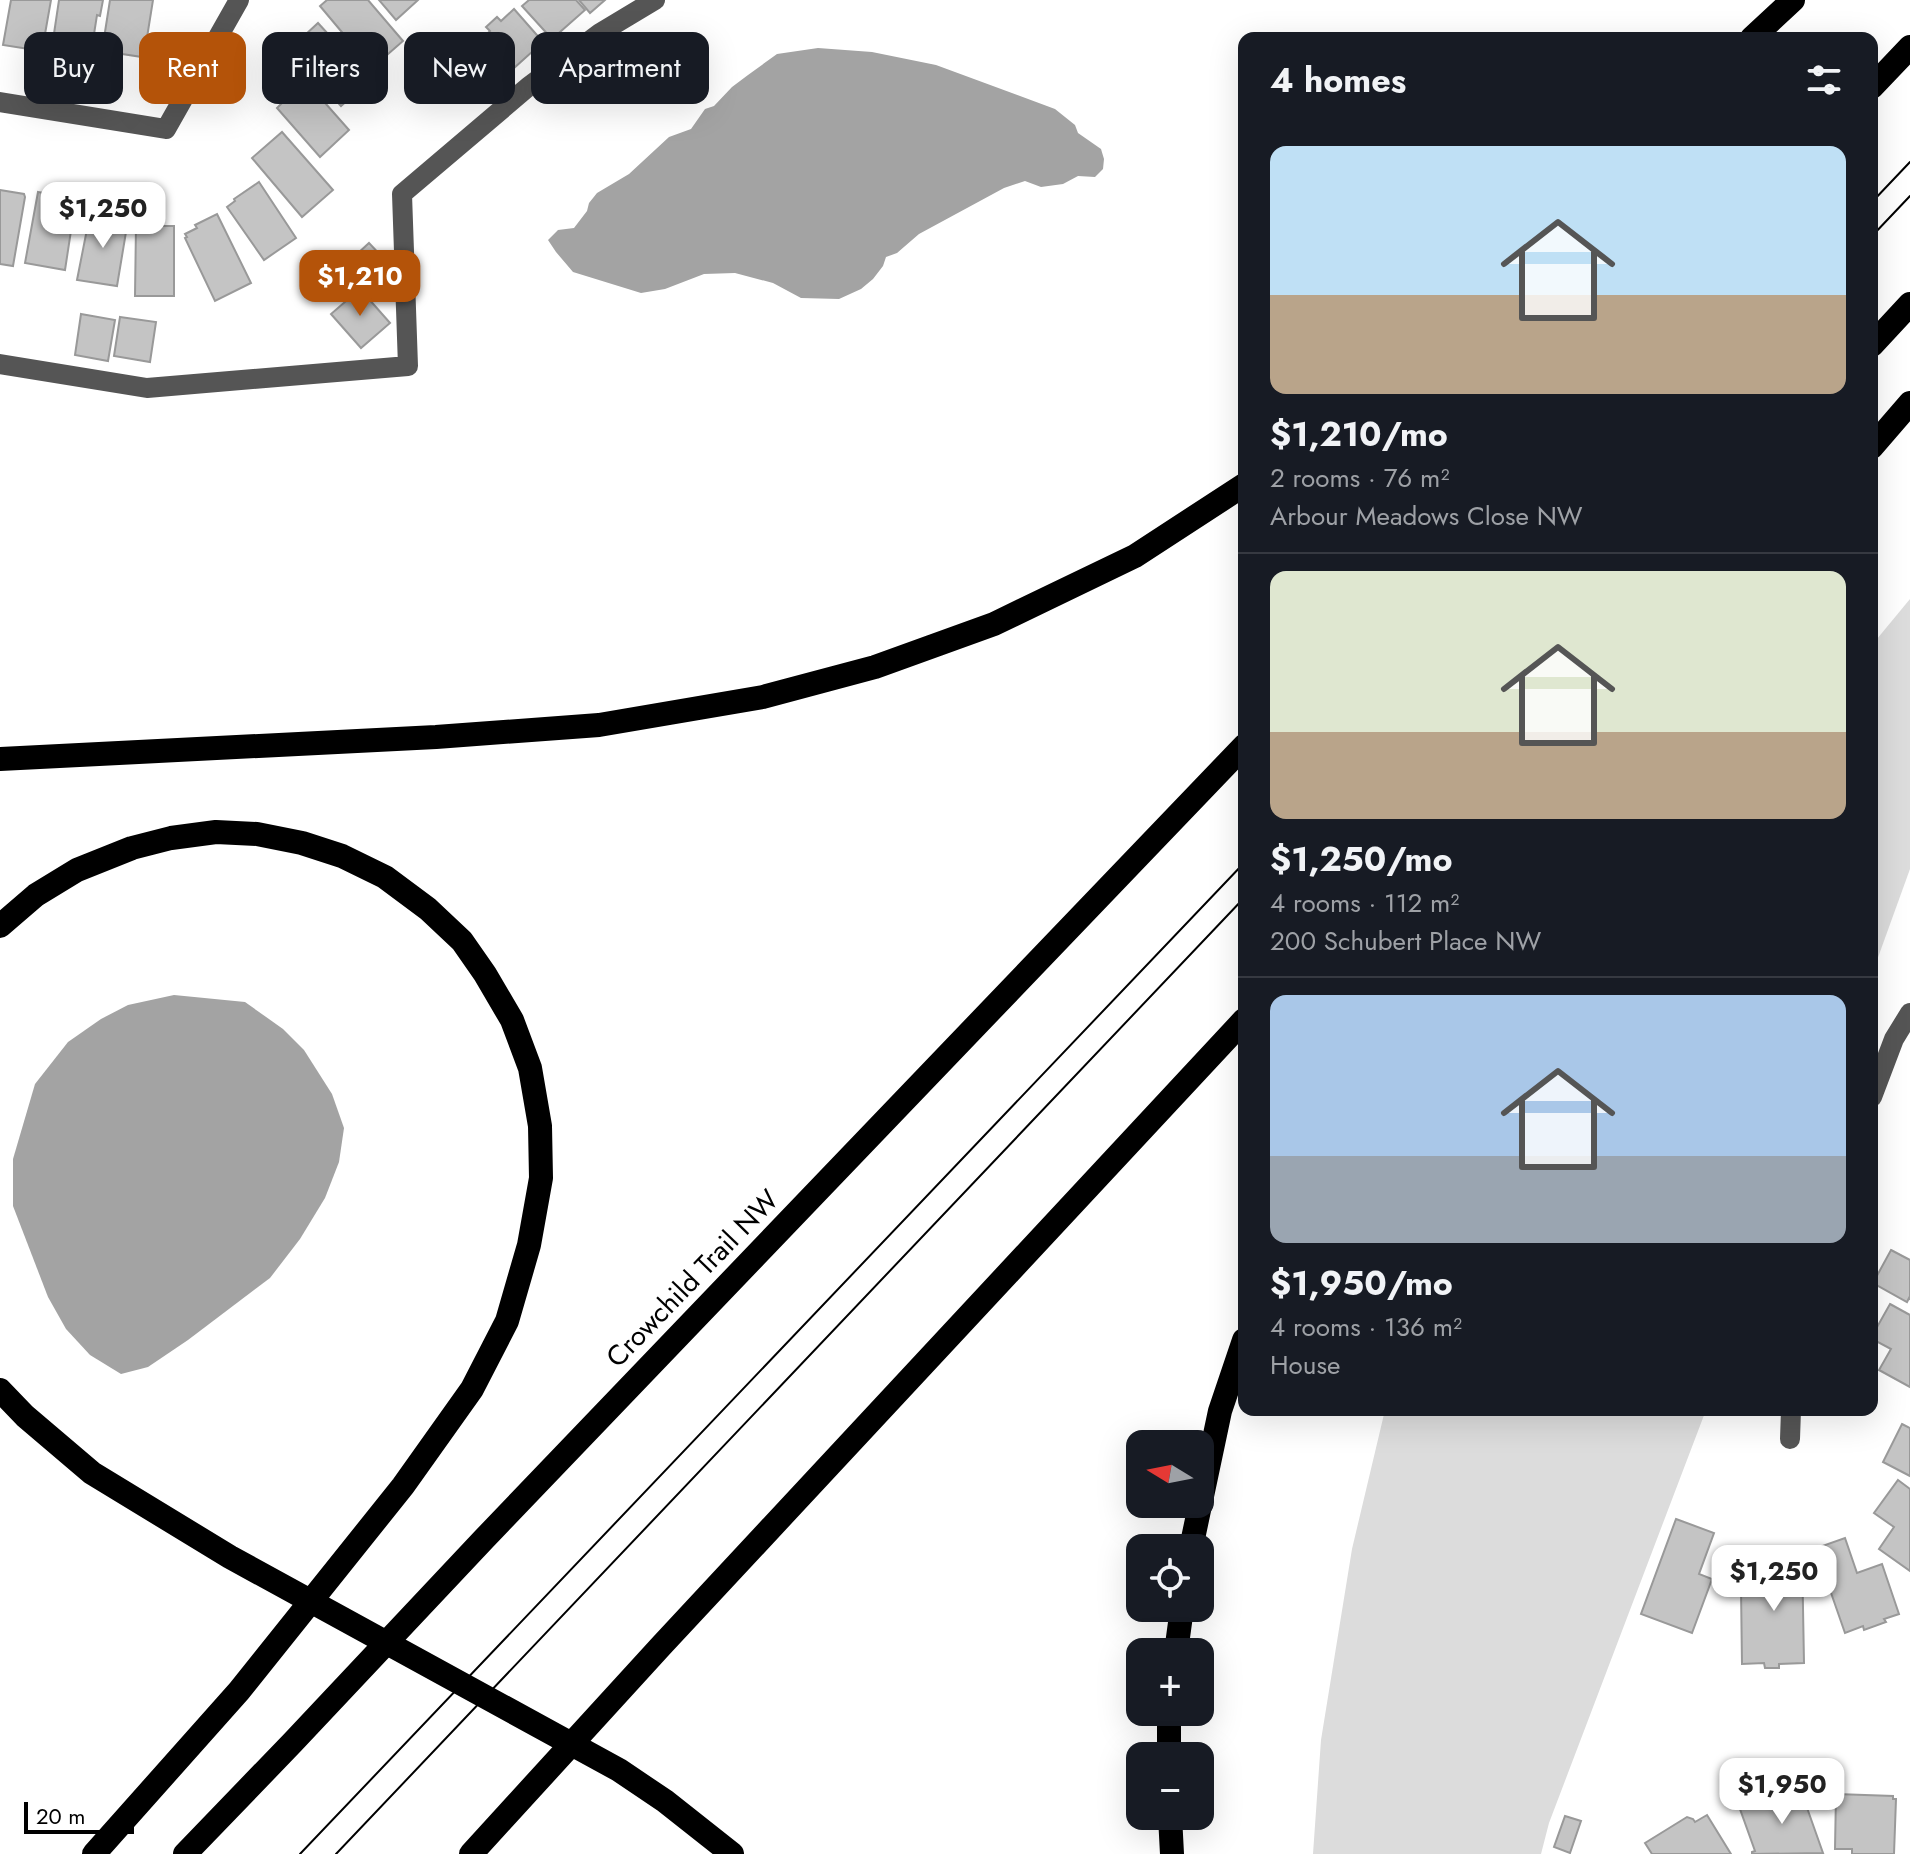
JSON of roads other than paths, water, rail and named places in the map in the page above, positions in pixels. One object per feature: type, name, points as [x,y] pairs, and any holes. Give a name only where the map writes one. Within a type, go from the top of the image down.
[{"type":"highway","points":[[1758,32],[1793,0]]},
{"type":"highway","points":[[1878,81],[1910,47]]},
{"type":"highway","points":[[1878,339],[1910,304]]},
{"type":"highway","points":[[1878,440],[1910,403]]},
{"type":"highway","points":[[0,759],[436,737],[599,725],[763,697],[875,667],[994,624],[1135,556],[1238,489]]},
{"type":"highway","name":"Crowchild Trail NW","points":[[185,1854],[1238,752]]},
{"type":"highway","points":[[0,926],[36,895],[77,870],[132,848],[171,838],[216,832],[257,834],[302,843],[342,856],[385,877],[428,909],[462,941],[512,1020],[530,1068],[540,1126],[541,1178],[529,1245],[507,1321],[472,1389],[403,1486],[239,1691],[94,1854]]},
{"type":"highway","points":[[471,1854],[1238,1026]]},
{"type":"highway","points":[[1194,1534],[1220,1411],[1238,1358]]},
{"type":"highway","points":[[0,1390],[25,1416],[92,1473],[230,1557],[619,1770],[665,1801],[732,1854]]},
{"type":"highway","points":[[1171,1830],[1172,1854]]},
{"type":"street","points":[[0,102],[166,129],[239,0]]},
{"type":"street","points":[[0,364],[147,388],[408,366],[402,194],[528,87],[600,33],[655,0]]},
{"type":"street","points":[[1878,1081],[1894,1039],[1910,1013]]},
{"type":"street","points":[[1790,1439],[1791,1416]]},
{"type":"tram line","points":[[1878,196],[1910,162]]},
{"type":"tram line","points":[[1878,230],[1910,196]]},
{"type":"tram line","points":[[300,1854],[1238,869]]},
{"type":"tram line","points":[[336,1854],[1238,904]]}]
